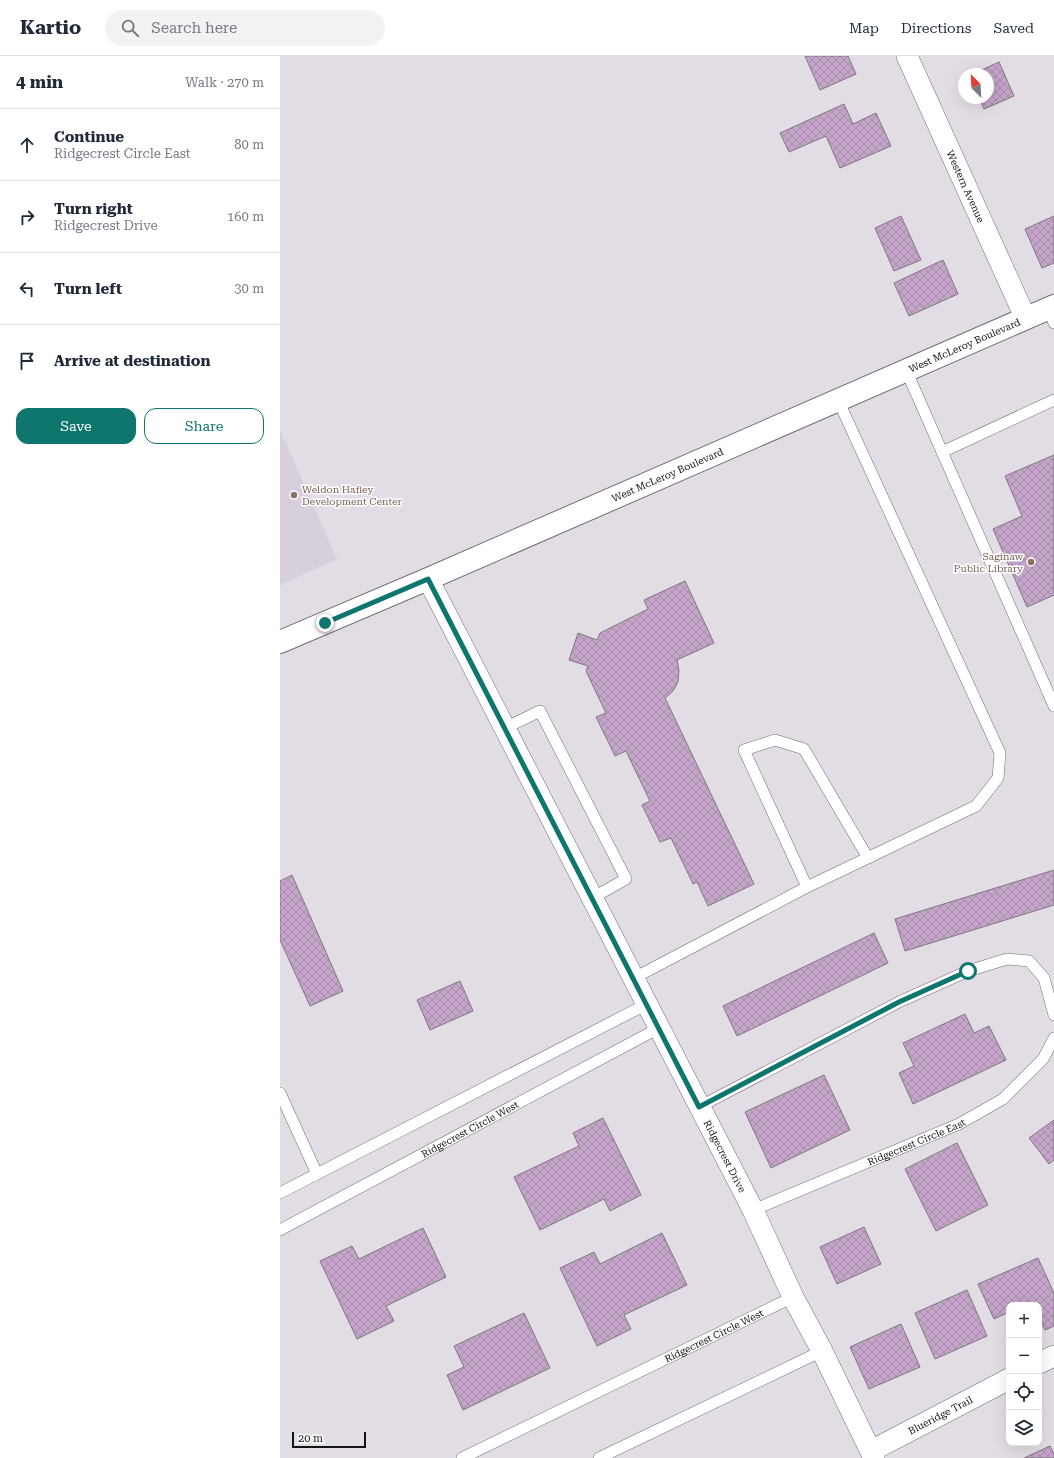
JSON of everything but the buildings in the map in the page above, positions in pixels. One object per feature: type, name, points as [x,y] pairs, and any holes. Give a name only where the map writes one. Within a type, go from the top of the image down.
[{"type":"main road","name":"West McLeroy Boulevard","points":[[280,642],[428,579],[1025,317],[1052,312]]},
{"type":"street","name":"Western Avenue","points":[[907,56],[1025,317]]},
{"type":"street","name":"Ridgecrest Drive","points":[[428,579],[753,1210],[793,1297],[822,1351],[872,1454]]},
{"type":"street","points":[[1042,1362],[1054,1356]]},
{"type":"street","name":"Blueridge Trail","points":[[872,1454],[1006,1381]]},
{"type":"lane","points":[[906,370],[1054,706]]},
{"type":"lane","points":[[634,978],[807,887],[976,806],[998,778],[1000,753],[838,400]]},
{"type":"lane","points":[[942,452],[1054,400]]},
{"type":"lane","points":[[505,728],[540,711],[619,865],[626,879],[592,898]]},
{"type":"lane","points":[[807,887],[744,750],[775,740],[804,748],[868,858]]},
{"type":"lane","points":[[699,1107],[899,1002],[968,971],[1007,959],[1029,961],[1044,978],[1054,1015]]},
{"type":"lane","points":[[280,1193],[647,1004]]},
{"type":"lane","name":"Ridgecrest Circle West","points":[[280,1230],[659,1028]]},
{"type":"lane","name":"Ridgecrest Circle East","points":[[753,1210],[959,1124],[1003,1099],[1043,1059],[1054,1038]]},
{"type":"lane","points":[[280,1093],[317,1174]]},
{"type":"lane","name":"Ridgecrest Circle West","points":[[462,1458],[793,1297]]},
{"type":"lane","points":[[599,1458],[822,1351]]},
{"type":"shaded area","name":"Weldon Hafley Development Center","points":[[280,430],[337,559],[280,585]]},
{"type":"place","name":"Weldon Hafley Development Center","points":[[294,495]]},
{"type":"place","name":"Saginaw Public Library","points":[[1031,562]]},
{"type":"route","points":[[325,623],[428,579],[699,1107],[899,1002],[968,971]]}]
